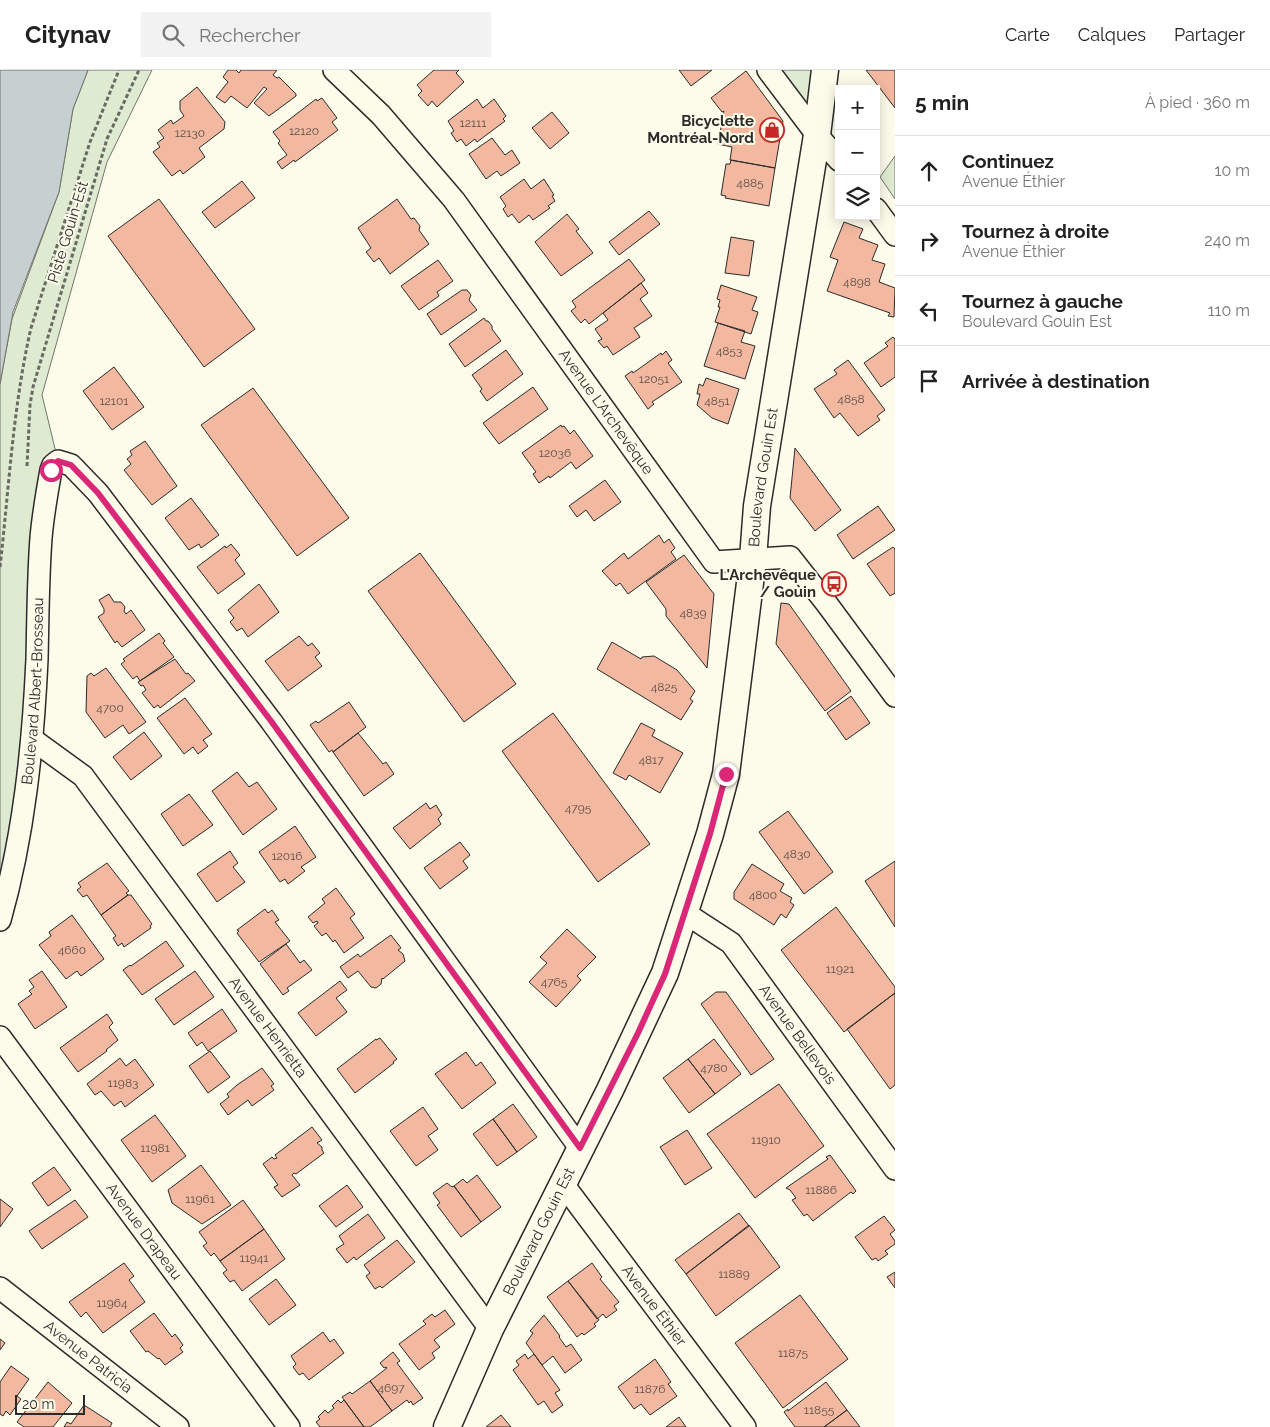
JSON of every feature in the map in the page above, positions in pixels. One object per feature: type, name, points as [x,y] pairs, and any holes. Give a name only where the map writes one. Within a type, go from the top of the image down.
[{"type":"street","name":"Avenue L'Archevêque","points":[[334,70],[381,115],[454,200],[714,562],[790,557],[895,696]]},
{"type":"street","points":[[768,70],[817,135],[835,155]]},
{"type":"street","name":"Boulevard Gouin Est","points":[[446,1427],[490,1329],[638,1033],[665,974],[710,834],[726,774],[753,559],[757,506],[817,135],[825,70]]},
{"type":"street","points":[[880,215],[895,235]]},
{"type":"street","name":"Boulevard Albert-Brosseau","points":[[0,920],[8,891],[25,806],[32,740],[41,537],[51,470],[58,461],[71,465],[98,493],[265,713],[580,1148]]},
{"type":"street","name":"Avenue Henrietta","points":[[32,740],[83,776],[490,1329]]},
{"type":"street","name":"Avenue Bellevois","points":[[685,912],[731,943],[895,1169]]},
{"type":"street","name":"Avenue Drapeau","points":[[0,1037],[289,1427]]},
{"type":"street","name":"Avenue Éthier","points":[[563,1184],[745,1427]]},
{"type":"street","name":"Avenue Patricia","points":[[0,1288],[178,1427]]},
{"type":"path","points":[[0,567],[15,426],[29,334],[90,142],[119,70]]},
{"type":"path","name":"Piste Gouin-Est","points":[[30,405],[33,387],[108,139],[139,70]]},
{"type":"green space","points":[[88,70],[152,70],[107,162],[42,395],[58,461],[0,919],[0,384],[12,319],[59,192],[73,109]]},
{"type":"green space","points":[[779,70],[831,70],[826,135]]},
{"type":"green space","points":[[895,156],[895,199],[880,177]]},
{"type":"shaded area","points":[[0,70],[88,70],[73,109],[59,192],[13,312],[0,384]]},
{"type":"building","points":[[228,70],[236,70],[239,73],[241,70],[277,70],[273,75],[277,78],[279,77],[296,96],[269,116],[254,103],[267,89],[264,87],[247,108],[231,96],[225,103],[216,97],[228,82],[223,77]]},
{"type":"building","points":[[434,70],[459,70],[456,73],[464,82],[437,107],[432,101],[428,106],[418,95],[422,91],[417,85]]},
{"type":"building","points":[[679,70],[712,70],[691,86]]},
{"type":"building","points":[[866,70],[895,70],[895,108],[880,88],[880,85],[877,85]]},
{"type":"building","points":[[746,71],[783,121],[775,168],[730,160],[732,147],[718,144],[724,111],[722,112],[711,98]]},
{"type":"building","points":[[197,87],[225,122],[224,129],[199,148],[205,157],[183,174],[180,170],[172,176],[153,152],[160,147],[157,143],[164,138],[158,130],[171,120],[173,124],[184,116],[180,110],[180,101]]},
{"type":"building","points":[[322,98],[337,118],[332,122],[338,130],[295,162],[294,160],[282,169],[277,162],[287,155],[273,132],[316,99],[317,101]]},
{"type":"building","points":[[477,99],[483,108],[494,99],[506,116],[503,119],[505,121],[477,142],[475,139],[466,146],[461,139],[457,142],[451,133],[454,131],[448,121]]},
{"type":"building","points":[[552,112],[569,133],[550,149],[532,128]]},
{"type":"building","points":[[492,138],[505,155],[512,150],[520,163],[501,176],[497,171],[486,179],[469,154]]},
{"type":"building","points":[[731,160],[775,168],[769,206],[725,198],[726,196],[721,195],[726,164],[730,164]]},
{"type":"building","points":[[524,179],[531,189],[544,179],[554,195],[552,196],[555,201],[548,206],[550,208],[533,220],[529,215],[519,223],[512,214],[508,217],[503,209],[506,206],[500,197]]},
{"type":"building","points":[[242,181],[255,198],[215,228],[202,212]]},
{"type":"building","points":[[159,199],[255,329],[204,367],[108,236]]},
{"type":"building","points":[[397,199],[411,219],[414,218],[420,226],[419,230],[429,244],[390,274],[379,258],[374,262],[366,252],[371,248],[358,228]]},
{"type":"building","points":[[649,211],[660,224],[619,255],[609,242]]},
{"type":"building","points":[[567,214],[579,229],[576,231],[593,253],[561,276],[535,242]]},
{"type":"building","points":[[844,222],[863,229],[859,238],[878,245],[872,260],[885,264],[879,282],[895,288],[894,317],[888,316],[890,313],[827,291],[838,260],[830,257]]},
{"type":"building","points":[[731,237],[754,241],[749,276],[725,273]]},
{"type":"building","points":[[629,259],[645,280],[589,324],[585,319],[581,323],[571,311],[576,307],[572,301]]},
{"type":"building","points":[[438,260],[453,281],[437,292],[439,296],[419,310],[401,286]]},
{"type":"building","points":[[641,283],[648,293],[640,299],[652,316],[634,328],[640,337],[613,355],[607,346],[604,348],[598,341],[602,339],[595,329],[608,320],[603,313]]},
{"type":"building","points":[[721,285],[757,297],[752,310],[758,312],[751,334],[715,322],[720,307],[718,307],[720,300],[717,299]]},
{"type":"building","points":[[462,290],[467,290],[471,295],[469,300],[477,310],[441,335],[427,314]]},
{"type":"building","points":[[484,318],[492,326],[492,329],[501,341],[465,367],[449,344]]},
{"type":"building","points":[[718,323],[745,331],[741,342],[755,346],[745,379],[704,366]]},
{"type":"building","points":[[893,337],[895,339],[895,377],[881,387],[864,363],[888,346],[885,343]]},
{"type":"building","points":[[506,350],[523,374],[487,401],[480,391],[482,389],[472,375]]},
{"type":"building","points":[[666,351],[672,360],[668,363],[682,382],[652,402],[654,404],[648,409],[625,376],[632,371],[633,373]]},
{"type":"building","points":[[848,360],[885,410],[877,416],[880,420],[858,436],[840,413],[834,418],[814,389],[837,374],[834,370]]},
{"type":"building","points":[[114,367],[144,407],[112,430],[83,391]]},
{"type":"building","points":[[706,378],[739,389],[728,424],[712,418],[697,405],[700,394],[697,394],[699,384],[703,386]]},
{"type":"building","points":[[533,387],[548,409],[499,444],[483,423]]},
{"type":"building","points":[[253,388],[349,518],[297,556],[201,425]]},
{"type":"building","points":[[561,425],[570,434],[574,430],[593,456],[576,469],[571,462],[550,478],[549,476],[539,483],[533,474],[536,472],[522,453]]},
{"type":"building","points":[[145,441],[177,486],[152,505],[124,470],[131,464],[127,459],[132,455],[130,451]]},
{"type":"building","points":[[795,448],[841,510],[815,531],[790,498]]},
{"type":"building","points":[[605,480],[621,502],[594,521],[586,510],[577,517],[569,506]]},
{"type":"building","points":[[191,498],[219,535],[201,548],[199,544],[189,550],[165,518]]},
{"type":"building","points":[[878,506],[895,530],[853,559],[837,535]]},
{"type":"building","points":[[659,535],[664,543],[669,539],[675,548],[671,552],[676,559],[628,594],[620,583],[616,586],[602,571],[624,553],[628,559]]},
{"type":"building","points":[[231,544],[240,555],[235,560],[245,574],[218,594],[197,567],[225,546],[226,548]]},
{"type":"building","points":[[893,547],[895,549],[895,593],[890,596],[867,564]]},
{"type":"building","points":[[420,553],[516,684],[464,722],[368,591]]},
{"type":"building","points":[[684,555],[714,594],[707,668],[666,616],[666,609],[646,582]]},
{"type":"building","points":[[259,584],[279,612],[248,637],[242,628],[237,631],[230,622],[234,618],[228,610]]},
{"type":"building","points":[[109,594],[114,602],[121,602],[125,607],[124,611],[126,614],[131,610],[145,630],[122,647],[117,641],[115,643],[98,617],[104,613],[99,600]]},
{"type":"building","points":[[781,603],[789,604],[851,691],[825,711],[776,644]]},
{"type":"building","points":[[159,633],[165,641],[163,643],[174,657],[140,681],[137,676],[133,679],[121,664],[125,661],[123,659]]},
{"type":"building","points":[[299,636],[308,646],[312,643],[320,653],[315,657],[322,666],[288,691],[265,661]]},
{"type":"building","points":[[612,642],[641,659],[642,657],[654,656],[677,670],[695,691],[690,699],[693,701],[681,720],[597,669]]},
{"type":"building","points":[[175,659],[186,674],[188,673],[195,681],[160,708],[158,705],[154,708],[142,693],[146,690],[143,685],[141,686],[138,682]]},
{"type":"building","points":[[106,668],[146,722],[129,734],[123,725],[105,738],[86,712],[87,676],[91,673],[94,676]]},
{"type":"building","points":[[851,696],[870,723],[846,740],[827,713]]},
{"type":"building","points":[[185,698],[212,734],[203,740],[208,746],[198,754],[193,747],[184,754],[157,718]]},
{"type":"building","points":[[349,702],[366,727],[333,752],[332,750],[329,752],[310,725],[316,721],[318,723]]},
{"type":"building","points":[[553,713],[650,844],[598,882],[502,751]]},
{"type":"building","points":[[641,723],[655,730],[652,736],[683,753],[660,793],[629,775],[626,780],[613,773]]},
{"type":"building","points":[[144,732],[162,756],[131,780],[113,757]]},
{"type":"building","points":[[358,733],[383,764],[386,762],[394,774],[364,796],[333,752]]},
{"type":"building","points":[[237,772],[249,787],[257,782],[277,809],[243,835],[212,791]]},
{"type":"building","points":[[189,794],[213,825],[183,846],[161,814]]},
{"type":"building","points":[[426,803],[430,809],[436,805],[442,815],[438,819],[441,824],[410,849],[393,828]]},
{"type":"building","points":[[788,811],[833,872],[804,894],[759,832]]},
{"type":"building","points":[[295,826],[316,857],[301,867],[305,871],[288,884],[285,879],[280,882],[259,852]]},
{"type":"building","points":[[460,842],[470,855],[463,861],[468,868],[440,889],[424,868]]},
{"type":"building","points":[[230,851],[238,863],[233,867],[245,882],[217,902],[197,874]]},
{"type":"building","points":[[895,861],[895,927],[865,881]]},
{"type":"building","points":[[107,863],[129,891],[126,893],[128,895],[101,915],[87,895],[83,897],[77,890],[81,887],[78,883]]},
{"type":"building","points":[[752,864],[784,884],[780,891],[792,898],[790,902],[794,905],[786,918],[781,914],[774,925],[734,899],[734,892]]},
{"type":"building","points":[[336,888],[355,914],[350,918],[364,938],[344,953],[335,940],[333,942],[326,933],[322,936],[314,926],[318,923],[317,921],[313,923],[308,917],[325,903],[322,899]]},
{"type":"building","points":[[128,895],[131,895],[152,924],[151,928],[124,947],[122,943],[118,946],[113,938],[116,936],[101,915]]},
{"type":"building","points":[[836,907],[895,987],[895,993],[844,1032],[781,950]]},
{"type":"building","points":[[265,909],[268,913],[272,910],[279,920],[275,922],[290,941],[259,962],[237,933],[239,931],[237,930]]},
{"type":"building","points":[[72,915],[104,959],[81,976],[77,971],[66,979],[39,945],[51,936],[49,932]]},
{"type":"building","points":[[567,929],[596,957],[577,976],[581,980],[556,1007],[529,982],[547,963],[540,957]]},
{"type":"building","points":[[391,935],[401,948],[398,950],[403,954],[405,961],[382,978],[381,984],[376,988],[371,987],[358,971],[348,978],[340,967],[358,954],[360,957]]},
{"type":"building","points":[[166,941],[184,966],[142,995],[123,970]]},
{"type":"building","points":[[286,944],[300,963],[304,960],[312,970],[287,988],[289,991],[283,995],[260,964]]},
{"type":"building","points":[[42,971],[67,1007],[35,1029],[18,1004],[32,994],[29,991],[34,987],[29,980]]},
{"type":"building","points":[[195,971],[214,997],[174,1025],[155,999]]},
{"type":"building","points":[[340,981],[347,990],[336,998],[347,1012],[316,1036],[298,1013]]},
{"type":"building","points":[[716,992],[726,992],[774,1059],[751,1075],[701,1004]]},
{"type":"building","points":[[895,993],[895,1085],[890,1089],[847,1029]]},
{"type":"building","points":[[222,1009],[237,1031],[208,1051],[202,1042],[197,1046],[188,1033]]},
{"type":"building","points":[[107,1014],[113,1023],[109,1027],[118,1040],[107,1051],[78,1072],[60,1048]]},
{"type":"building","points":[[380,1038],[397,1059],[355,1093],[337,1069],[376,1039]]},
{"type":"building","points":[[714,1039],[741,1074],[715,1094],[688,1059]]},
{"type":"building","points":[[210,1051],[230,1077],[208,1093],[189,1066]]},
{"type":"building","points":[[466,1052],[476,1066],[481,1062],[496,1083],[462,1109],[435,1074]]},
{"type":"building","points":[[120,1058],[126,1066],[135,1059],[154,1085],[125,1107],[121,1101],[114,1106],[101,1091],[95,1095],[87,1084]]},
{"type":"building","points":[[688,1059],[715,1094],[689,1113],[663,1078]]},
{"type":"building","points":[[262,1068],[274,1084],[271,1086],[274,1090],[252,1106],[248,1100],[228,1115],[220,1104],[229,1097],[227,1094]]},
{"type":"building","points":[[779,1084],[824,1146],[755,1198],[707,1134]]},
{"type":"building","points":[[513,1104],[537,1137],[517,1152],[493,1119]]},
{"type":"building","points":[[423,1107],[438,1129],[428,1136],[438,1150],[416,1166],[390,1131]]},
{"type":"building","points":[[155,1115],[186,1156],[152,1182],[121,1140]]},
{"type":"building","points":[[493,1119],[517,1152],[497,1166],[473,1134]]},
{"type":"building","points":[[312,1127],[322,1140],[317,1143],[322,1147],[324,1153],[292,1175],[300,1185],[282,1197],[274,1187],[278,1185],[263,1164],[272,1157],[274,1159],[277,1158],[275,1155]]},
{"type":"building","points":[[687,1130],[712,1168],[685,1185],[660,1147]]},
{"type":"building","points":[[830,1155],[856,1191],[853,1194],[851,1192],[813,1221],[807,1214],[804,1216],[792,1200],[796,1198],[786,1188],[828,1159],[826,1157]]},
{"type":"building","points":[[201,1165],[231,1205],[202,1224],[172,1203],[168,1190]]},
{"type":"building","points":[[54,1167],[71,1190],[48,1206],[32,1183]]},
{"type":"building","points":[[477,1175],[501,1207],[481,1222],[454,1186],[463,1179],[467,1183]]},
{"type":"building","points":[[447,1183],[452,1187],[454,1186],[481,1222],[461,1237],[437,1205],[440,1203],[433,1193]]},
{"type":"building","points":[[347,1185],[363,1207],[336,1227],[319,1206]]},
{"type":"building","points":[[0,1199],[13,1209],[0,1227]]},
{"type":"building","points":[[75,1200],[88,1217],[42,1249],[29,1231]]},
{"type":"building","points":[[243,1200],[264,1229],[220,1261],[214,1253],[211,1256],[203,1246],[207,1243],[199,1232]]},
{"type":"building","points":[[739,1213],[749,1226],[686,1274],[675,1260]]},
{"type":"building","points":[[368,1214],[385,1238],[356,1260],[354,1257],[347,1263],[336,1249],[344,1244],[339,1236]]},
{"type":"building","points":[[884,1216],[895,1230],[890,1234],[895,1244],[885,1251],[888,1254],[878,1261],[876,1258],[872,1260],[855,1237]]},
{"type":"building","points":[[749,1225],[780,1267],[716,1316],[686,1274]]},
{"type":"building","points":[[264,1229],[285,1259],[242,1291],[234,1280],[230,1282],[223,1273],[227,1270],[220,1261]]},
{"type":"building","points":[[397,1240],[415,1262],[382,1288],[380,1286],[375,1289],[366,1276],[370,1273],[364,1265]]},
{"type":"building","points":[[124,1263],[134,1276],[129,1280],[145,1302],[103,1333],[86,1312],[81,1317],[69,1302]]},
{"type":"building","points":[[592,1263],[602,1277],[600,1279],[619,1302],[614,1306],[617,1310],[606,1318],[603,1314],[597,1319],[568,1281]]},
{"type":"building","points":[[895,1272],[895,1288],[887,1277]]},
{"type":"building","points":[[276,1279],[296,1305],[269,1325],[249,1299]]},
{"type":"building","points":[[568,1281],[599,1320],[594,1324],[596,1326],[584,1335],[582,1333],[577,1337],[547,1297]]},
{"type":"building","points":[[800,1295],[848,1359],[783,1408],[735,1343]]},
{"type":"building","points":[[445,1310],[455,1324],[434,1340],[440,1347],[432,1353],[435,1358],[419,1370],[399,1344],[426,1324],[423,1321],[432,1314],[435,1317]]},
{"type":"building","points":[[154,1313],[172,1337],[175,1334],[183,1345],[180,1348],[183,1352],[165,1365],[159,1358],[148,1351],[146,1352],[130,1331]]},
{"type":"building","points":[[544,1315],[566,1347],[571,1344],[582,1360],[565,1373],[553,1356],[542,1365],[526,1343],[533,1333],[530,1331]]},
{"type":"building","points":[[323,1332],[330,1342],[334,1339],[344,1353],[309,1380],[303,1373],[299,1375],[293,1367],[296,1364],[291,1356]]},
{"type":"building","points":[[0,1339],[5,1343],[0,1350]]},
{"type":"building","points":[[393,1352],[400,1361],[397,1363],[423,1398],[413,1405],[411,1401],[409,1403],[407,1400],[392,1411],[370,1381],[387,1368],[384,1368],[380,1363]]},
{"type":"building","points":[[525,1354],[528,1359],[534,1354],[560,1390],[555,1393],[563,1405],[552,1413],[544,1401],[538,1405],[513,1370],[519,1365],[516,1361]]},
{"type":"building","points":[[655,1359],[671,1382],[668,1384],[677,1396],[650,1415],[641,1404],[634,1409],[618,1387]]},
{"type":"building","points":[[11,1366],[29,1379],[17,1396],[21,1399],[10,1415],[6,1411],[3,1416],[0,1414],[0,1382]]},
{"type":"building","points":[[370,1381],[392,1411],[370,1427],[364,1427],[342,1397],[350,1392],[352,1394]]},
{"type":"building","points":[[48,1382],[72,1403],[53,1427],[24,1427],[17,1422]]},
{"type":"building","points":[[826,1382],[847,1410],[824,1427],[795,1427],[784,1412],[788,1409],[788,1411]]},
{"type":"building","points":[[338,1400],[341,1403],[344,1400],[364,1427],[320,1427],[316,1422],[320,1419],[318,1417],[325,1410],[328,1413],[334,1408],[332,1406]]},
{"type":"building","points":[[84,1405],[112,1423],[110,1427],[64,1427],[67,1422],[71,1424]]},
{"type":"building","points":[[847,1410],[860,1427],[824,1427]]},
{"type":"building","points":[[501,1415],[511,1427],[486,1427]]},
{"type":"building","points":[[679,1417],[686,1427],[666,1427]]},
{"type":"place","name":"Bicyclette Montréal-Nord","points":[[772,130]]},
{"type":"place","name":"L'Archevêque / Gouin","points":[[834,584]]},
{"type":"route","points":[[51,470],[58,461],[65,462],[81,473],[98,493],[271,721],[580,1148],[638,1033],[665,974],[690,891],[710,834],[726,774]]}]
